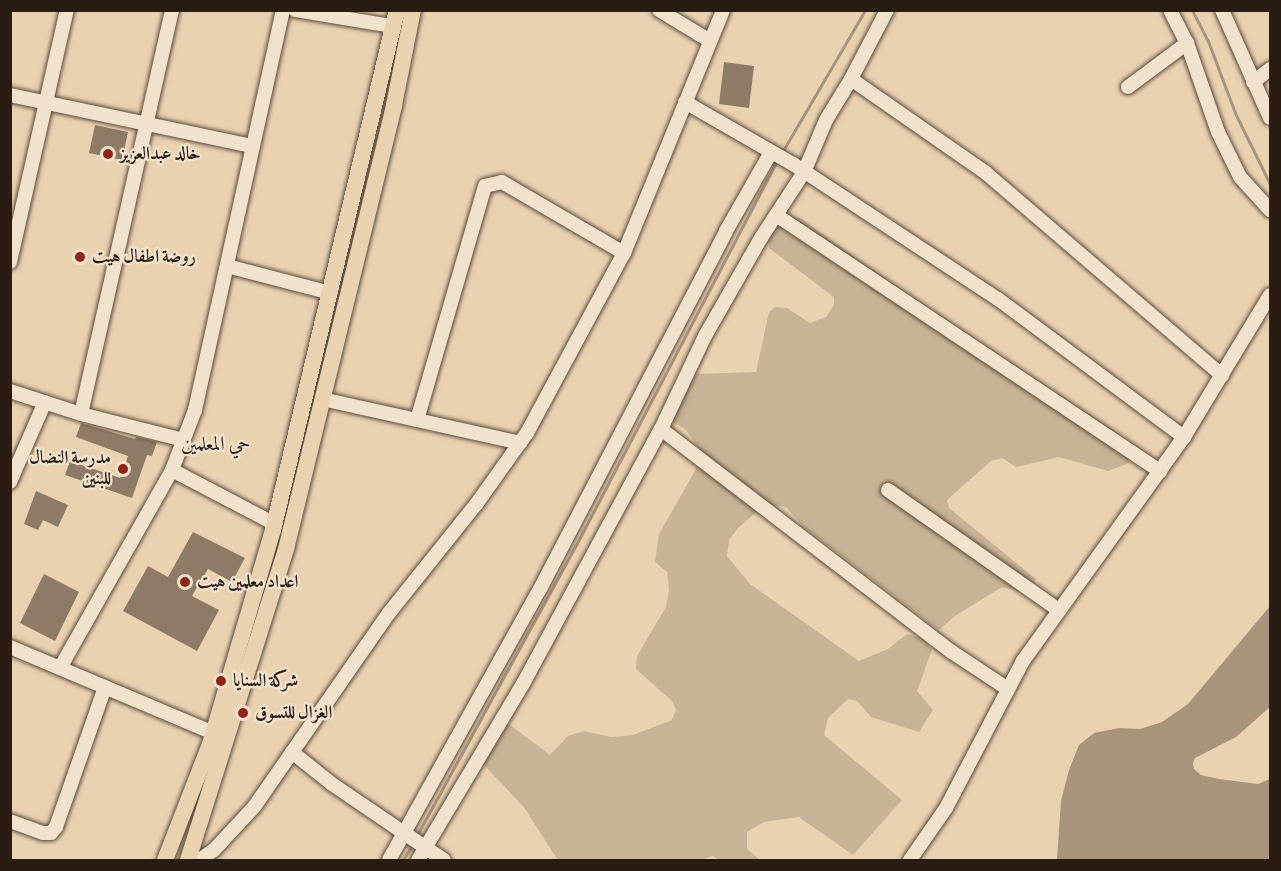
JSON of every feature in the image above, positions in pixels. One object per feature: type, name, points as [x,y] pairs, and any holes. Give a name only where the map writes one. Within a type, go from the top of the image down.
[{"type":"main road","points":[[188,861],[286,549],[394,105],[413,10]]},
{"type":"main road","points":[[165,861],[214,733],[275,524],[395,18]]},
{"type":"street","points":[[10,262],[17,201],[47,103],[67,10]]},
{"type":"street","points":[[81,414],[172,10]]},
{"type":"street","points":[[60,668],[172,470],[195,410],[283,10]]},
{"type":"street","points":[[295,10],[395,18]]},
{"type":"street","points":[[659,10],[710,41]]},
{"type":"street","points":[[193,861],[201,859],[214,850],[254,807],[389,613],[477,503],[520,443],[585,329],[624,253],[723,10]]},
{"type":"street","points":[[418,861],[524,682],[661,429],[705,336],[776,215],[799,168],[851,79],[887,10]]},
{"type":"street","points":[[1170,10],[1187,43],[1218,132],[1240,177],[1270,210]]},
{"type":"street","points":[[1222,10],[1270,118]]},
{"type":"street","points":[[1128,87],[1187,43]]},
{"type":"street","points":[[1253,82],[1270,69]]},
{"type":"street","points":[[851,79],[986,172],[1222,375]]},
{"type":"street","points":[[10,95],[254,146]]},
{"type":"street","points":[[685,102],[799,168],[998,299],[1184,437]]},
{"type":"street","points":[[389,861],[540,589],[726,231],[774,153]]},
{"type":"street","points":[[417,420],[485,186],[502,182],[624,253]]},
{"type":"street","points":[[776,215],[1160,471]]},
{"type":"street","points":[[227,266],[331,293]]},
{"type":"street","points":[[910,861],[946,808],[1023,662],[1184,437],[1270,295]]},
{"type":"street","points":[[10,391],[81,414],[183,440]]},
{"type":"street","points":[[322,399],[520,443]]},
{"type":"street","points":[[10,482],[45,402]]},
{"type":"street","points":[[661,429],[952,652],[1008,689]]},
{"type":"street","points":[[172,470],[275,524]]},
{"type":"street","points":[[888,490],[1059,610]]},
{"type":"street","points":[[10,647],[214,733]]},
{"type":"street","points":[[10,821],[43,833],[51,833],[56,827],[105,687]]},
{"type":"street","points":[[292,752],[332,784],[444,861]]},
{"type":"shaded area","points":[[789,216],[800,218],[977,343],[1112,429],[1131,449],[1129,463],[1108,471],[1059,457],[1016,467],[1002,458],[991,461],[947,500],[949,508],[1036,579],[1025,593],[1002,587],[955,616],[939,630],[804,527],[786,507],[766,504],[738,528],[729,540],[727,556],[750,584],[859,661],[888,649],[907,634],[923,639],[932,650],[917,691],[933,710],[919,732],[871,717],[857,701],[848,699],[828,718],[824,735],[902,800],[853,855],[799,817],[764,822],[747,832],[747,849],[760,860],[719,860],[713,856],[699,860],[558,860],[523,806],[482,763],[506,722],[550,755],[568,736],[584,731],[611,737],[633,735],[672,720],[676,710],[672,701],[636,669],[637,656],[666,607],[669,590],[667,572],[655,562],[659,534],[696,469],[699,448],[685,429],[668,419],[688,381],[697,374],[756,372],[769,312],[775,307],[787,308],[810,323],[826,317],[834,305],[834,297],[769,248],[768,238],[777,219]]},
{"type":"shaded area","points":[[1270,606],[1270,707],[1236,737],[1195,758],[1193,763],[1194,769],[1201,775],[1219,779],[1258,784],[1270,779],[1270,860],[1057,860],[1061,801],[1069,770],[1079,745],[1094,733],[1119,728],[1140,729],[1162,722],[1188,704]]},
{"type":"building","points":[[724,62],[754,66],[749,108],[719,104]]},
{"type":"building","points":[[95,125],[128,132],[122,160],[89,153]]},
{"type":"building","points":[[81,423],[135,439],[136,437],[157,442],[152,456],[147,455],[132,498],[65,475],[70,461],[120,478],[128,456],[76,437]]},
{"type":"building","points":[[36,491],[68,505],[58,527],[43,520],[38,530],[24,524]]},
{"type":"building","points":[[193,532],[245,558],[232,582],[208,569],[192,596],[219,610],[197,651],[123,611],[148,566],[168,577]]},
{"type":"building","points":[[44,574],[79,592],[55,641],[20,623]]},
{"type":"waterway","points":[[781,154],[865,10]]},
{"type":"waterway","points":[[1192,10],[1208,41],[1235,113],[1270,184]]},
{"type":"waterway","points":[[416,837],[576,545],[777,160]]},
{"type":"waterway","points":[[403,860],[413,843]]},
{"type":"place","name":"خالد عبدالعزيز","points":[[108,154]]},
{"type":"place","name":"روضة اطفال هيت","points":[[80,257]]},
{"type":"place","name":"مدرسة النضال للبنين","points":[[123,469]]},
{"type":"place","name":"اعداد معلمين هيت","points":[[185,582]]},
{"type":"place","name":"شركة السنايا","points":[[221,681]]},
{"type":"place","name":"الغزال للتسوق","points":[[243,713]]},
{"type":"district","name":"حي المعلمين","points":[[216,444]]}]
